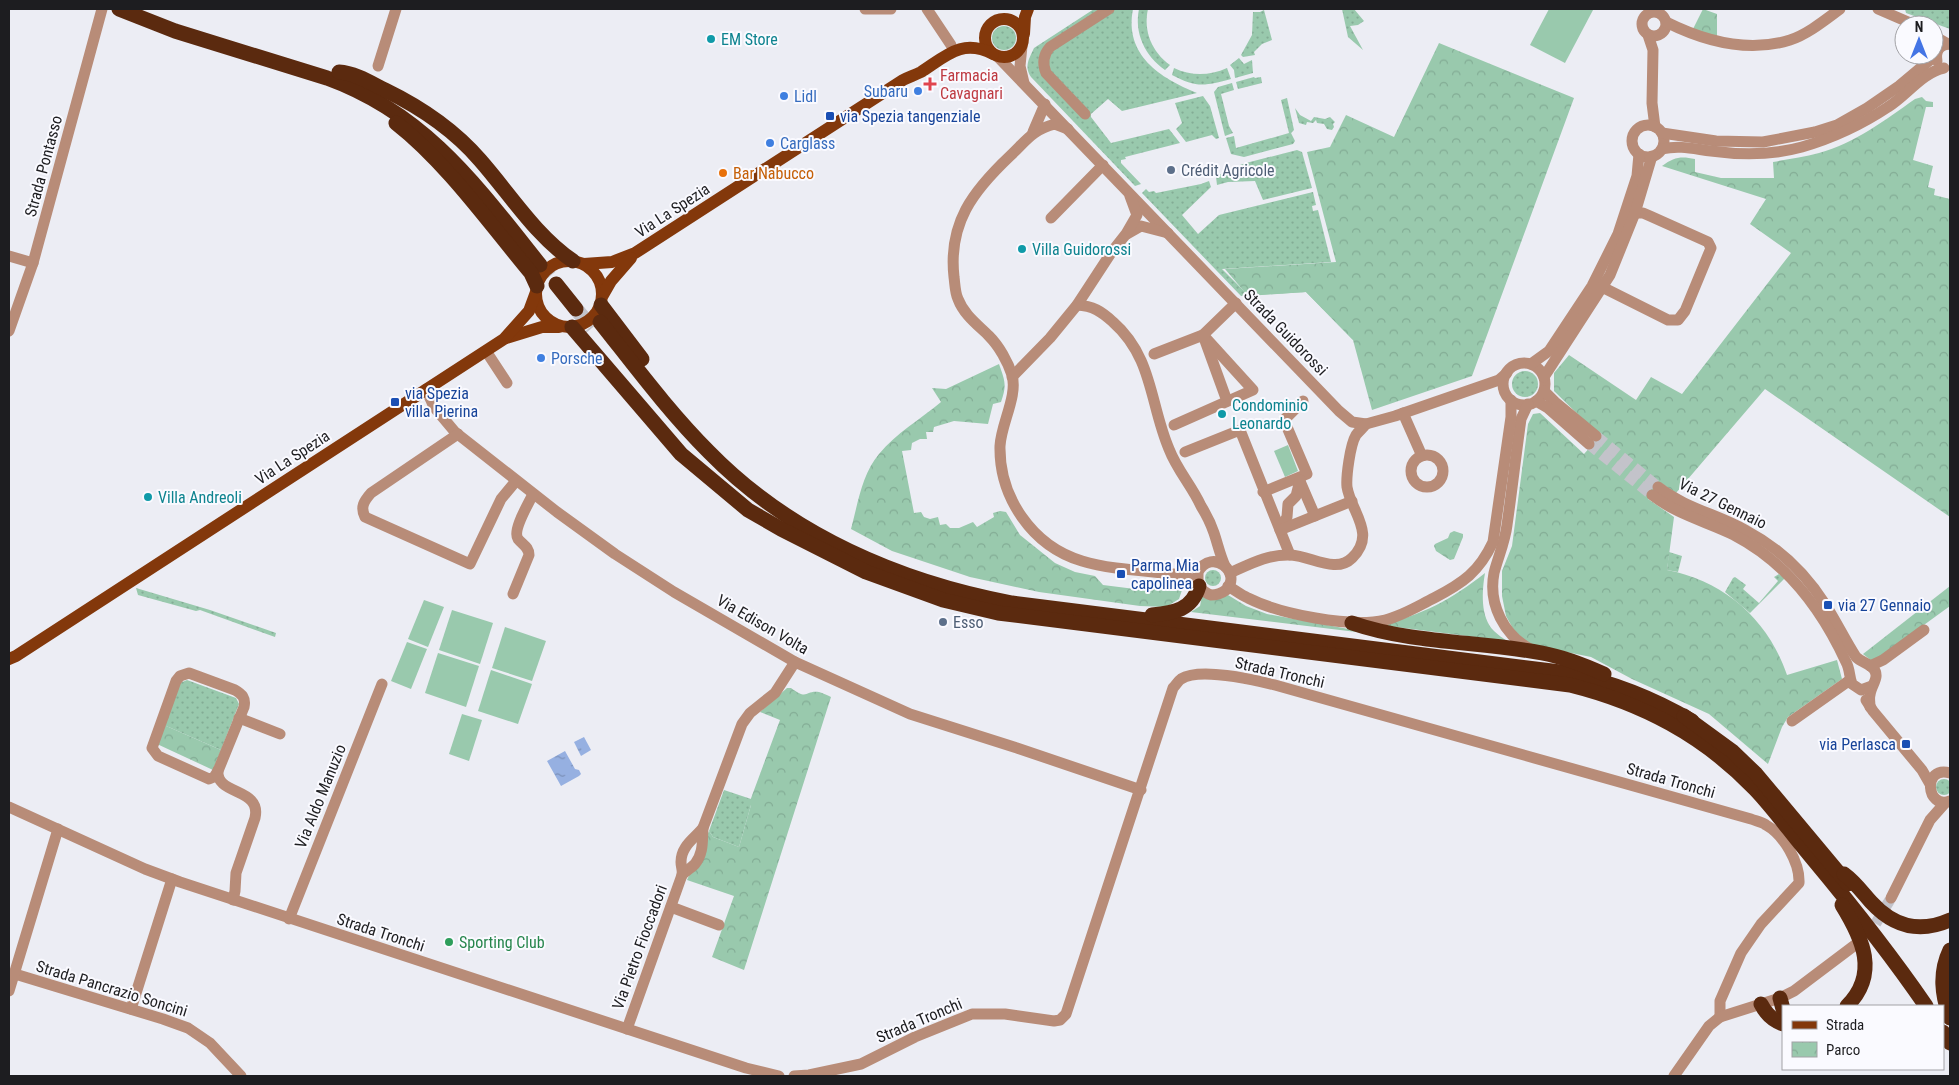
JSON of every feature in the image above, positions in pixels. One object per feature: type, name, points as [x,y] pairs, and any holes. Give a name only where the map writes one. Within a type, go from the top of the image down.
[{"type":"highway","points":[[119,9],[175,31],[337,76],[362,79],[397,96],[459,138],[479,158],[541,234],[560,252],[578,262]]},
{"type":"highway","points":[[143,9],[337,76],[388,107],[434,142],[474,182],[544,262]]},
{"type":"highway","points":[[337,76],[406,131],[457,184],[531,273],[537,290]]},
{"type":"highway","points":[[560,281],[580,306]]},
{"type":"highway","points":[[602,300],[648,367],[702,431],[755,485],[773,500],[781,512]]},
{"type":"highway","points":[[802,539],[732,487],[701,458],[672,426],[596,325],[704,447],[741,481],[781,512],[845,549],[883,567],[922,581],[987,598],[1062,610],[1568,673],[1600,680],[1632,691],[1692,721]]},
{"type":"highway","points":[[567,327],[681,454],[748,510],[866,572],[886,580],[942,600],[998,612],[1570,685],[1631,704],[1666,721],[1701,742],[1730,765],[1756,790],[1871,929],[1925,1005]]},
{"type":"highway","points":[[1062,610],[1150,616],[1168,614],[1177,612],[1190,604],[1198,585]]},
{"type":"highway","points":[[1352,623],[1362,627],[1398,634],[1541,652],[1577,663],[1650,692],[1668,702],[1732,751],[1756,774],[1831,863],[1895,945],[1937,1005]]},
{"type":"highway","points":[[1813,860],[1848,915],[1864,950],[1865,978],[1858,992],[1848,1005]]},
{"type":"highway","points":[[1831,863],[1855,883],[1894,922],[1923,927],[1937,925],[1950,920]]},
{"type":"highway","points":[[1950,950],[1945,965],[1943,984],[1944,1000],[1950,1018]]},
{"type":"highway","points":[[1761,1004],[1771,1018],[1782,1024]]},
{"type":"main road","name":"Via La Spezia","points":[[504,339],[529,311],[544,272],[552,265],[562,261],[612,262],[634,254],[903,80],[916,68],[951,45],[972,37],[1019,9]]},
{"type":"main road","points":[[1023,40],[1020,26],[1014,20],[996,21],[986,31],[985,40],[988,48],[995,55],[1005,57],[1013,55],[1023,40],[1025,17],[1028,9]]},
{"type":"main road","name":"Via La Spezia","points":[[903,80],[920,73],[953,52],[963,48],[977,47],[995,55]]},
{"type":"main road","name":"Via La Spezia","points":[[9,670],[12,658],[504,339],[542,327],[582,325],[590,320],[597,314],[611,281],[634,254]]},
{"type":"main road","points":[[578,262],[592,269],[598,277],[602,286],[602,300]]},
{"type":"main road","points":[[537,290],[540,310],[554,323],[567,327]]},
{"type":"street","name":"Strada Pontasso","points":[[9,331],[33,263],[102,9]]},
{"type":"street","points":[[378,66],[396,9]]},
{"type":"street","points":[[865,9],[891,9]]},
{"type":"street","points":[[927,9],[951,45]]},
{"type":"street","points":[[1085,114],[1046,73],[1044,59],[1050,47],[1109,9]]},
{"type":"street","points":[[1666,22],[1664,32],[1653,36],[1645,33],[1642,26],[1646,15],[1656,12],[1666,22],[1705,38],[1739,45],[1758,46],[1791,40],[1818,25],[1840,9]]},
{"type":"street","points":[[1878,9],[1894,16]]},
{"type":"street","points":[[1653,36],[1652,103],[1654,129],[1664,138],[1662,149]]},
{"type":"street","points":[[1023,40],[1020,66],[1024,83]]},
{"type":"street","name":"Strada Guidorossi","points":[[995,55],[1104,165],[1343,415],[1352,422],[1366,424]]},
{"type":"street","points":[[1530,364],[1549,350],[1592,286],[1618,234],[1637,176],[1639,154],[1633,146],[1633,135],[1636,131],[1654,129],[1716,141],[1763,142],[1815,132],[1837,125],[1867,108],[1899,86],[1924,65]]},
{"type":"street","points":[[1481,386],[1508,395],[1522,404],[1532,403],[1548,408],[1592,440],[1544,390],[1544,377],[1553,361],[1579,326],[1610,275],[1635,213],[1652,156],[1662,149],[1677,146],[1741,153],[1799,148],[1841,134],[1866,121],[1890,106],[1926,77],[1939,69],[1947,68]]},
{"type":"street","points":[[1045,104],[1033,132],[987,177],[961,217],[954,242],[953,264],[957,298],[964,312],[991,338],[1004,358],[1012,377],[1012,393],[1002,434],[1001,458],[1004,478],[1013,503],[1026,523],[1044,542],[1054,548],[1082,561],[1183,575],[1206,593],[1211,595],[1221,593],[1228,586],[1228,570],[1218,551],[1214,533],[1200,504],[1167,446],[1146,372],[1136,347],[1121,328],[1093,306],[1086,291]]},
{"type":"street","points":[[1033,132],[1055,124],[1068,129]]},
{"type":"street","points":[[1639,154],[1652,156]]},
{"type":"street","points":[[1051,218],[1104,165]]},
{"type":"street","points":[[1012,377],[1050,338],[1076,305],[1126,234],[1137,215],[1129,192]]},
{"type":"street","points":[[1602,287],[1668,320],[1678,320],[1685,311],[1711,248],[1708,242],[1643,213],[1635,213]]},
{"type":"street","points":[[1126,234],[1141,226],[1169,234]]},
{"type":"street","points":[[9,256],[33,263]]},
{"type":"street","points":[[1154,354],[1202,335],[1236,304]]},
{"type":"street","points":[[1076,305],[1093,306]]},
{"type":"street","points":[[1174,425],[1253,390],[1202,335]]},
{"type":"street","points":[[1202,335],[1227,401]]},
{"type":"street","points":[[486,350],[507,383]]},
{"type":"street","points":[[1004,358],[1020,359],[1030,357]]},
{"type":"street","points":[[1228,570],[1268,557],[1290,555],[1331,565],[1343,564],[1352,558],[1359,549],[1363,536],[1362,525],[1347,487],[1347,476],[1356,435],[1366,424],[1499,380],[1517,364],[1530,364],[1536,367],[1544,377]]},
{"type":"street","points":[[1228,586],[1247,598],[1272,608],[1352,623],[1386,620],[1406,612],[1454,587],[1472,574],[1484,561],[1493,542],[1496,526],[1511,414],[1504,384],[1507,373]]},
{"type":"street","name":"Via Edison Volta","points":[[426,389],[434,407],[458,434],[533,494],[615,554],[674,592],[795,662],[910,714],[1141,790]]},
{"type":"street","points":[[1541,652],[1524,645],[1508,631],[1498,614],[1493,591],[1495,571],[1507,527],[1521,422],[1532,403],[1544,390]]},
{"type":"street","points":[[1264,492],[1299,479],[1307,474],[1284,420],[1299,405]]},
{"type":"street","points":[[1403,413],[1422,456]]},
{"type":"street","points":[[1185,452],[1240,430],[1290,555]]},
{"type":"street","points":[[458,434],[371,493],[362,506],[365,517],[470,564],[501,499],[516,481]]},
{"type":"street","points":[[1299,479],[1315,516]]},
{"type":"street","points":[[1281,530],[1287,517],[1288,504],[1296,496],[1299,479]]},
{"type":"street","name":"Via 27 Gennaio","points":[[1850,677],[1846,662],[1812,603],[1778,565],[1760,550],[1739,538],[1681,514],[1655,491],[1750,532],[1787,559],[1812,586],[1854,654],[1860,661],[1870,667]]},
{"type":"street","points":[[513,594],[529,555],[526,547],[518,539],[516,529],[533,494]]},
{"type":"street","points":[[1281,530],[1352,501]]},
{"type":"street","points":[[1198,585],[1197,577],[1212,548],[1214,533]]},
{"type":"street","points":[[1183,575],[1214,561],[1228,570]]},
{"type":"street","points":[[1792,722],[1850,677],[1858,665],[1870,667],[1883,660],[1924,630]]},
{"type":"street","name":"Via Pietro Fioccadori","points":[[682,875],[695,864],[701,854],[703,828],[743,721],[762,702],[775,694],[795,662]]},
{"type":"street","points":[[1867,688],[1876,679],[1870,667]]},
{"type":"street","points":[[206,778],[212,778],[218,770],[245,702],[243,696],[238,692],[189,673],[182,675],[176,680],[152,743],[152,750],[158,756],[223,788],[230,788]]},
{"type":"street","name":"Strada Tronchi","points":[[794,1076],[861,1064],[915,1036],[972,1014],[1004,1014],[1054,1021],[1063,1018],[1141,790],[1173,688],[1180,680],[1189,676],[1216,675],[1248,678],[1767,825],[1780,837],[1798,865],[1799,883],[1761,924],[1741,953],[1720,1001],[1720,1017]]},
{"type":"street","points":[[1850,677],[1854,686],[1867,688]]},
{"type":"street","name":"Via Aldo Manuzio","points":[[289,919],[382,684]]},
{"type":"street","points":[[1867,688],[1870,707],[1922,770],[1937,800],[1948,802]]},
{"type":"street","points":[[239,718],[280,734]]},
{"type":"street","points":[[218,770],[220,780],[230,788],[248,797],[253,802],[256,810],[236,873],[235,891],[232,900]]},
{"type":"street","points":[[1922,770],[1946,772]]},
{"type":"street","points":[[1930,820],[1931,790],[1946,772]]},
{"type":"street","points":[[1891,898],[1930,820],[1948,802]]},
{"type":"street","name":"Strada Tronchi","points":[[9,807],[172,879],[232,900],[746,1068],[779,1076]]},
{"type":"street","name":"Via Pietro Fioccadori","points":[[626,1029],[682,875],[681,860],[684,850],[688,842],[703,828]]},
{"type":"street","points":[[9,991],[58,829]]},
{"type":"street","points":[[131,1009],[172,879]]},
{"type":"street","points":[[671,907],[719,925]]},
{"type":"street","points":[[1674,1076],[1709,1026],[1720,1017],[1761,1004],[1781,1003],[1794,991],[1856,945]]},
{"type":"street","name":"Strada Pancrazio Soncini","points":[[15,974],[180,1024],[196,1032],[210,1043],[242,1076]]},
{"type":"green space","points":[[1094,9],[1103,9],[1049,44],[1041,57],[1041,68],[1044,76],[1083,116],[1088,111],[1049,71],[1047,59],[1053,49],[1115,9],[1133,9],[1132,25],[1134,39],[1148,63],[1170,80],[1197,93],[1122,111],[1108,99],[1091,114],[1091,117],[1111,143],[1169,129],[1180,143],[1125,157],[1126,159],[1121,160],[1121,163],[1141,184],[1135,186],[1031,77],[1028,69],[1028,62],[1034,48]]},
{"type":"green space","points":[[1139,9],[1148,9],[1148,33],[1158,54],[1170,65],[1165,70],[1152,58],[1143,43],[1138,27]]},
{"type":"green space","points":[[1342,9],[1354,9],[1364,21],[1358,25],[1350,26],[1363,50],[1348,37]]},
{"type":"green space","points":[[1549,9],[1593,10],[1565,63],[1530,45]]},
{"type":"green space","points":[[1703,9],[1717,14],[1717,37],[1693,29]]},
{"type":"green space","points":[[1905,9],[1950,9],[1950,29],[1944,27],[1944,15],[1912,15],[1906,13]]},
{"type":"green space","points":[[1264,10],[1272,40],[1262,44],[1254,52],[1255,55],[1243,57],[1241,55],[1252,35],[1253,12]]},
{"type":"green space","points":[[1004,26],[1009,27],[1015,33],[1015,43],[1009,49],[1004,50],[999,49],[993,43],[992,38],[993,33],[999,27]]},
{"type":"green space","points":[[1439,43],[1574,98],[1472,376],[1372,410],[1353,340],[1306,292],[1248,296],[1225,269],[1336,262],[1307,152],[1330,147],[1346,115],[1394,137]]},
{"type":"green space","points":[[1239,58],[1244,64],[1252,60],[1253,73],[1235,78],[1234,70],[1230,65]]},
{"type":"green space","points":[[1174,68],[1193,74],[1200,74],[1227,68],[1231,79],[1207,84],[1194,84],[1172,75]]},
{"type":"green space","points":[[1261,77],[1262,83],[1238,89],[1236,82]]},
{"type":"green space","points":[[1232,83],[1234,90],[1221,94],[1229,126],[1233,133],[1225,136],[1214,92],[1218,87]]},
{"type":"green space","points":[[1203,96],[1210,106],[1219,138],[1216,139],[1212,135],[1186,142],[1176,129],[1182,123],[1175,103]]},
{"type":"green space","points":[[1922,97],[1926,101],[1933,102],[1933,107],[1926,107],[1913,160],[1933,166],[1928,187],[1935,189],[1934,195],[1950,199],[1950,517],[1765,389],[1676,493],[1661,483],[1648,499],[1674,517],[1667,570],[1688,575],[1707,583],[1725,593],[1741,606],[1756,620],[1768,637],[1779,655],[1787,675],[1837,660],[1842,679],[1788,717],[1782,727],[1768,764],[1709,714],[1632,679],[1591,657],[1532,645],[1516,634],[1506,616],[1502,596],[1502,571],[1512,546],[1528,424],[1533,414],[1540,413],[1584,454],[1600,436],[1554,391],[1554,373],[1569,355],[1636,400],[1651,377],[1682,394],[1791,253],[1750,224],[1766,199],[1662,166],[1674,159],[1686,158],[1695,159],[1695,172],[1721,178],[1774,178],[1773,162],[1832,149],[1857,137],[1915,99]]},
{"type":"green space","points":[[1287,98],[1294,130],[1291,133],[1295,141],[1293,144],[1244,157],[1231,154],[1226,138],[1234,136],[1236,148],[1289,133],[1281,100]]},
{"type":"green space","points":[[1295,108],[1300,115],[1311,121],[1314,117],[1325,119],[1330,117],[1335,122],[1333,124],[1334,127],[1332,130],[1327,129],[1324,124],[1317,123],[1316,120],[1313,123],[1307,122],[1306,125],[1299,123]]},
{"type":"green space","points":[[1297,150],[1302,152],[1312,188],[1263,200],[1255,181],[1228,182],[1217,185],[1216,177],[1231,168]]},
{"type":"green space","points":[[1209,181],[1211,187],[1182,215],[1198,234],[1219,215],[1313,192],[1316,205],[1312,206],[1313,211],[1318,210],[1331,262],[1222,269],[1245,292],[1338,287],[1353,340],[1306,292],[1241,296],[1142,193],[1146,189],[1149,192],[1154,191],[1156,193]]},
{"type":"green space","points":[[999,364],[1005,387],[1001,402],[993,404],[988,424],[954,421],[934,427],[933,432],[926,432],[927,439],[920,439],[912,443],[911,450],[902,451],[914,513],[921,512],[924,517],[930,519],[938,517],[940,525],[946,524],[950,528],[959,528],[973,522],[977,527],[994,517],[993,513],[1006,512],[1020,535],[1055,563],[1075,572],[1095,576],[1103,585],[1135,589],[1148,583],[1180,586],[1182,590],[1179,599],[1166,607],[1140,606],[1039,592],[970,577],[892,551],[851,529],[861,489],[873,462],[893,439],[941,402],[932,388],[946,389]]},
{"type":"green space","points":[[1525,371],[1534,375],[1538,384],[1534,393],[1525,397],[1516,393],[1512,384],[1516,375]]},
{"type":"green space","points":[[1288,445],[1298,471],[1285,477],[1274,451]]},
{"type":"green space","points":[[1454,531],[1463,534],[1463,537],[1454,559],[1450,560],[1436,551],[1434,546],[1448,538],[1450,533]]},
{"type":"green space","points":[[1669,552],[1682,556],[1678,572],[1667,570]]},
{"type":"green space","points":[[1213,570],[1221,578],[1213,586],[1205,578]]},
{"type":"green space","points":[[1485,573],[1483,604],[1486,619],[1494,631],[1507,641],[1380,625],[1423,611],[1448,599]]},
{"type":"green space","points":[[1779,574],[1785,578],[1750,613],[1725,592],[1735,577],[1746,585],[1743,589],[1759,603],[1778,581],[1774,577]]},
{"type":"green space","points":[[1950,586],[1950,606],[1873,662],[1863,654]]},
{"type":"green space","points":[[136,588],[210,610],[276,633],[275,637],[200,610],[196,611],[138,595]]},
{"type":"green space","points":[[1228,595],[1246,606],[1267,614],[1381,635],[1191,612],[1200,606],[1202,596]]},
{"type":"green space","points":[[424,600],[444,607],[428,647],[408,639]]},
{"type":"green space","points":[[452,610],[493,623],[480,664],[439,650]]},
{"type":"green space","points":[[505,627],[546,641],[532,681],[492,668]]},
{"type":"green space","points":[[407,642],[427,649],[411,689],[391,681]]},
{"type":"green space","points":[[438,653],[479,666],[466,707],[425,693]]},
{"type":"green space","points":[[491,670],[532,684],[518,724],[478,711]]},
{"type":"green space","points":[[187,680],[236,698],[239,704],[221,750],[164,725],[180,683]]},
{"type":"green space","points":[[787,688],[791,688],[801,694],[819,692],[831,697],[744,970],[712,957],[734,896],[687,880],[709,831],[713,837],[739,847],[751,805],[750,801],[780,720],[760,712]]},
{"type":"green space","points":[[462,714],[482,720],[469,761],[449,754]]},
{"type":"green space","points":[[164,725],[221,750],[213,770],[157,744]]},
{"type":"green space","points":[[1944,779],[1950,781],[1952,787],[1950,793],[1944,795],[1938,793],[1936,787],[1938,781]]},
{"type":"green space","points":[[724,790],[751,799],[739,847],[713,837],[709,831]]},
{"type":"water","points":[[584,737],[591,750],[581,756],[574,742]]},
{"type":"water","points":[[565,751],[575,769],[579,770],[581,774],[561,786],[547,761]]},
{"type":"tunnel","points":[[540,265],[556,284]]},
{"type":"tunnel","points":[[576,309],[592,328]]},
{"type":"tunnel","points":[[1596,436],[1658,487]]},
{"type":"tunnel","points":[[1589,444],[1652,495]]},
{"type":"tunnel","points":[[1865,936],[1873,928],[1891,898]]},
{"type":"place","name":"EM Store","points":[[711,39]]},
{"type":"place","name":"Farmacia Cavagnari","points":[[930,84]]},
{"type":"place","name":"Subaru","points":[[918,91]]},
{"type":"place","name":"Lidl","points":[[784,96]]},
{"type":"place","name":"via Spezia tangenziale","points":[[830,116]]},
{"type":"place","name":"Carglass","points":[[770,143]]},
{"type":"place","name":"Crédit Agricole","points":[[1171,170]]},
{"type":"place","name":"Bar Nabucco","points":[[723,173]]},
{"type":"place","name":"Villa Guidorossi","points":[[1022,249]]},
{"type":"place","name":"Porsche","points":[[541,358]]},
{"type":"place","name":"via Spezia villa Pierina","points":[[395,402]]},
{"type":"place","name":"Condominio Leonardo","points":[[1222,414]]},
{"type":"place","name":"Villa Andreoli","points":[[148,497]]},
{"type":"place","name":"Parma Mia capolinea","points":[[1121,574]]},
{"type":"place","name":"via 27 Gennaio","points":[[1828,605]]},
{"type":"place","name":"Esso","points":[[943,622]]},
{"type":"place","name":"via Perlasca","points":[[1906,744]]},
{"type":"place","name":"Sporting Club","points":[[449,942]]}]
